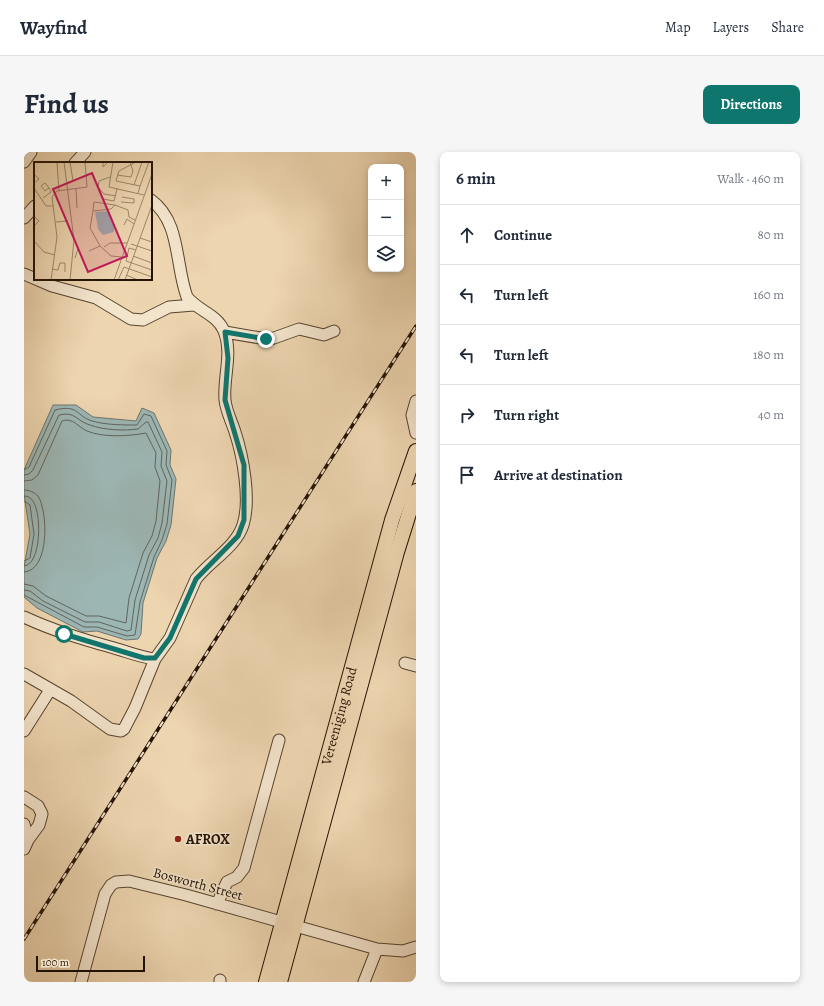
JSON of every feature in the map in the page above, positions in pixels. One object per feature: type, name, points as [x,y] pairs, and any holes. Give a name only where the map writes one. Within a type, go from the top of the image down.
[{"type":"main road","name":"Vereeniging Road","points":[[266,982],[392,520],[416,451]]},
{"type":"main road","name":"Vereeniging Road","points":[[280,982],[395,559],[416,491]]},
{"type":"street","points":[[24,162],[31,152]]},
{"type":"street","points":[[24,674],[82,708],[110,729],[120,731],[124,729],[135,708],[155,658],[170,638],[196,579],[238,536],[244,520],[244,465],[225,400],[228,358],[225,332],[217,320],[194,305],[187,297],[184,290],[167,216],[152,201]]},
{"type":"street","points":[[24,218],[34,207]]},
{"type":"street","points":[[24,274],[34,278]]},
{"type":"street","points":[[38,280],[52,286],[96,298],[131,319],[143,320],[169,307],[194,305]]},
{"type":"street","points":[[225,332],[266,339],[274,338],[299,329],[324,335],[334,331]]},
{"type":"street","points":[[416,401],[412,415],[416,432]]},
{"type":"street","points":[[24,617],[79,640],[116,649],[135,656],[155,658]]},
{"type":"street","points":[[24,731],[28,717],[50,690]]},
{"type":"street","points":[[217,904],[227,882],[238,877],[244,868],[279,740]]},
{"type":"street","points":[[24,797],[38,806],[42,814],[39,825],[26,844]]},
{"type":"street","points":[[24,824],[26,844]]},
{"type":"street","name":"Bosworth Street","points":[[81,982],[103,899],[107,889],[116,882],[130,881],[377,949],[403,951],[416,948]]},
{"type":"street","points":[[364,982],[377,949]]},
{"type":"water","points":[[53,405],[76,405],[93,417],[136,421],[142,408],[154,413],[171,450],[170,465],[176,479],[171,525],[166,541],[157,558],[143,603],[141,634],[138,639],[126,640],[97,631],[83,632],[37,608],[24,597],[24,567],[30,534],[24,494],[24,470]]},
{"type":"railway","points":[[24,939],[416,326]]},
{"type":"place","name":"AFROX","points":[[178,839]]},
{"type":"route","points":[[64,634],[79,640],[103,645],[144,658],[155,658],[162,650],[170,638],[196,579],[202,571],[238,536],[243,526],[245,512],[244,465],[225,400],[228,364],[225,332],[266,339]]}]
